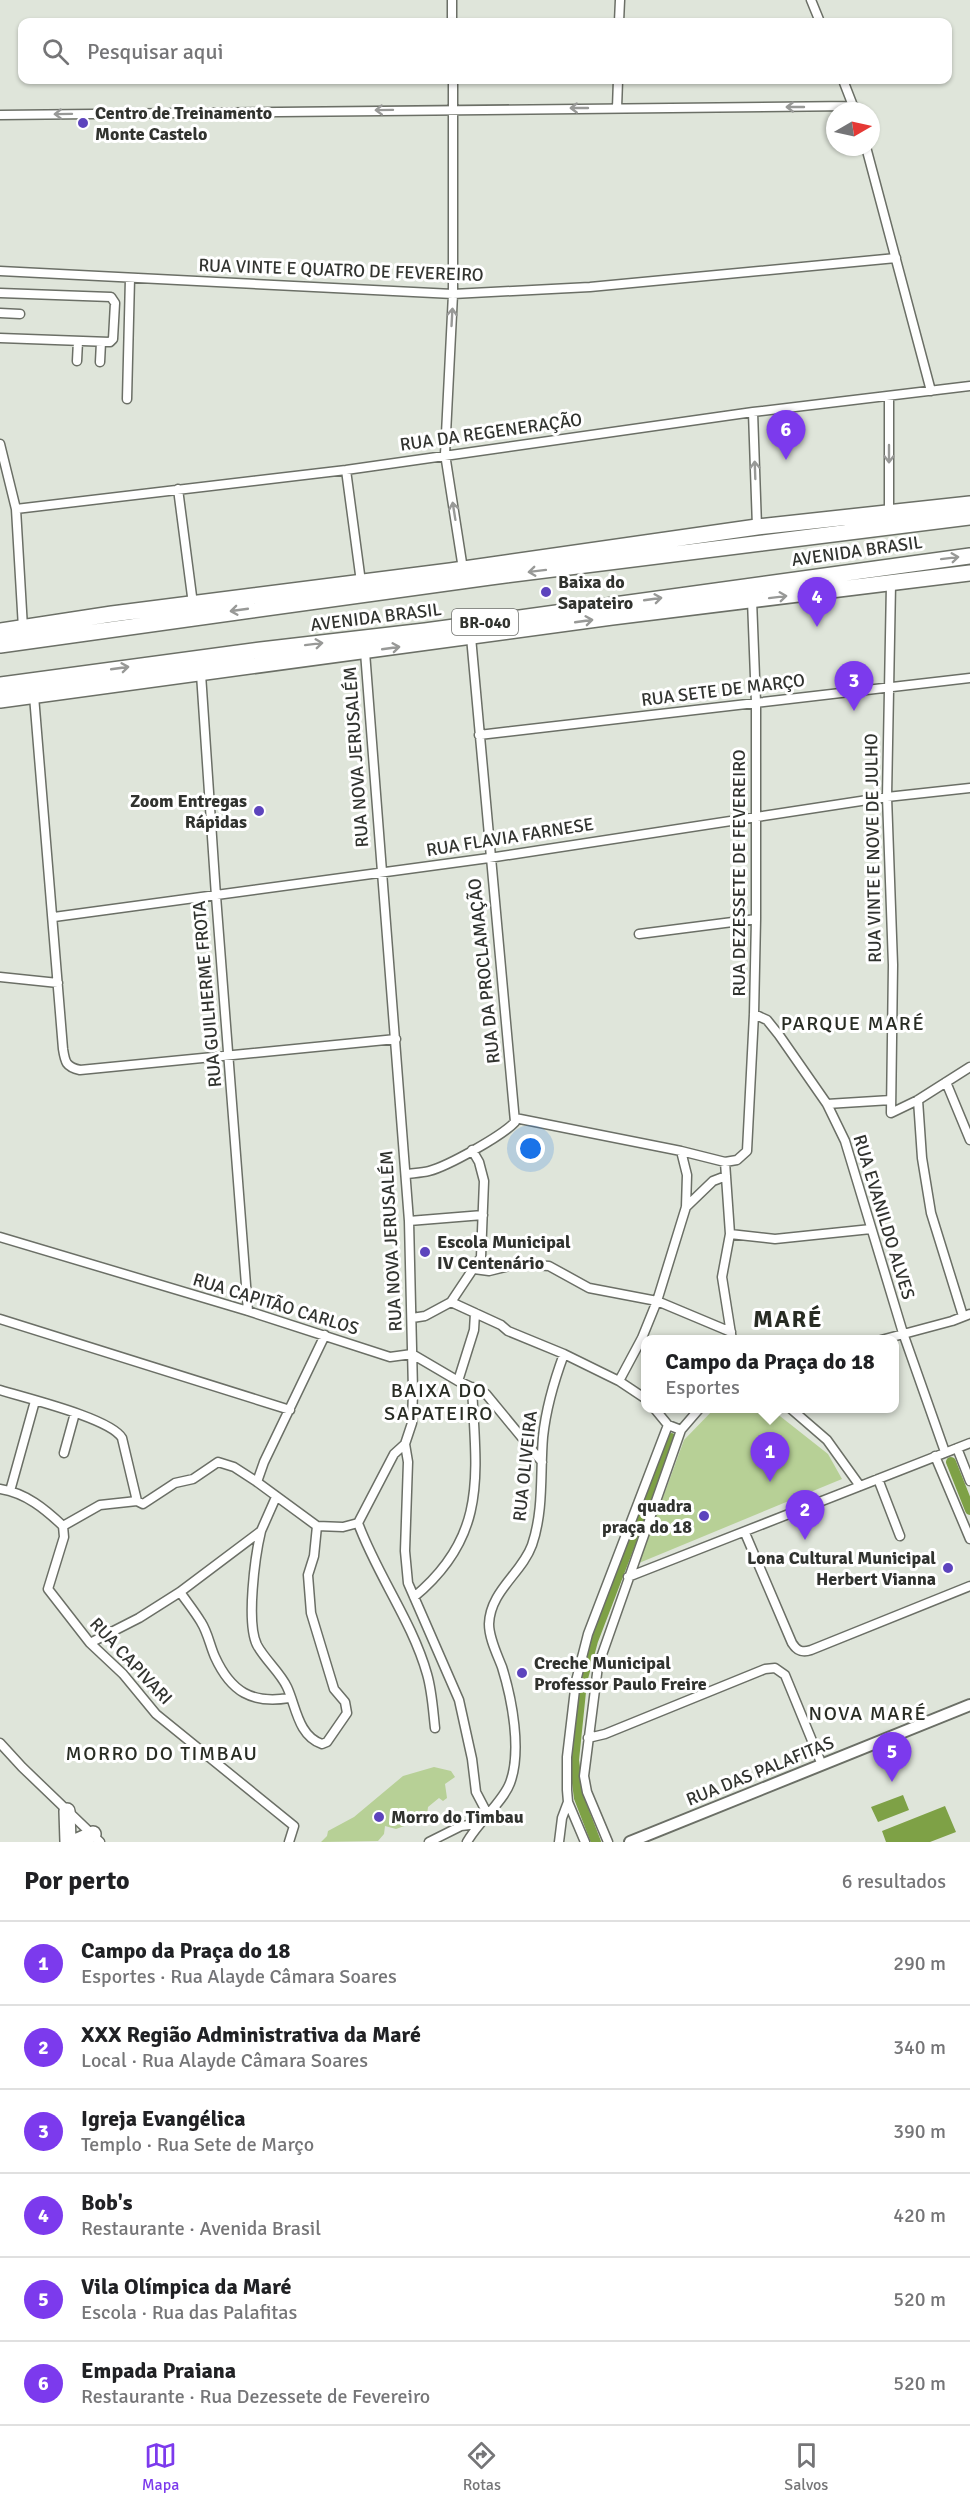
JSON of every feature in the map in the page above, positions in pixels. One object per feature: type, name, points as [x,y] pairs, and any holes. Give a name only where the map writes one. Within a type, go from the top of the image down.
[{"type":"highway","name":"AVENIDA BRASIL","points":[[0,631],[757,527],[963,505]]},
{"type":"highway","points":[[618,561],[645,552],[924,515],[963,505]]},
{"type":"highway","name":"AVENIDA BRASIL","points":[[0,645],[160,621],[970,517]]},
{"type":"highway","name":"AVENIDA BRASIL","points":[[0,685],[425,632],[970,556]]},
{"type":"highway","points":[[880,567],[967,574]]},
{"type":"highway","name":"AVENIDA BRASIL","points":[[0,700],[752,600],[967,574]]},
{"type":"highway","points":[[23,628],[48,630],[130,620],[160,621]]},
{"type":"highway","points":[[0,695],[96,672]]},
{"type":"highway","points":[[67,1811],[68,1842]]},
{"type":"highway","points":[[75,1842],[96,1838]]},
{"type":"street","points":[[452,0],[452,18]]},
{"type":"street","points":[[619,18],[620,0]]},
{"type":"street","points":[[811,0],[818,18]]},
{"type":"street","points":[[453,84],[453,294],[445,454],[463,569]]},
{"type":"street","points":[[617,108],[618,84]]},
{"type":"street","points":[[845,84],[851,102]]},
{"type":"street","points":[[0,115],[453,109],[826,109]]},
{"type":"street","points":[[868,156],[931,391]]},
{"type":"street","name":"RUA VINTE E QUATRO DE FEVEREIRO","points":[[0,271],[453,294],[590,287],[896,258]]},
{"type":"street","points":[[127,399],[130,278]]},
{"type":"street","points":[[0,293],[111,297],[115,303],[113,339],[110,342],[0,338]]},
{"type":"street","points":[[0,313],[20,314]]},
{"type":"street","points":[[77,361],[78,341]]},
{"type":"street","points":[[100,342],[100,362]]},
{"type":"street","name":"RUA DA REGENERAÇÃO","points":[[16,509],[346,470],[445,454],[753,412],[970,386]]},
{"type":"street","points":[[889,396],[889,514]]},
{"type":"street","points":[[753,412],[757,527]]},
{"type":"street","points":[[0,444],[16,509],[23,628]]},
{"type":"street","points":[[346,470],[361,582]]},
{"type":"street","points":[[178,489],[193,603]]},
{"type":"street","name":"RUA VINTE E NOVE DE JULHO","points":[[891,584],[887,688],[887,797],[892,965],[891,1113],[918,1100]]},
{"type":"street","name":"RUA DEZESSETE DE FEVEREIRO","points":[[725,1162],[737,1160],[744,1155],[748,1146],[756,919],[756,703],[752,600]]},
{"type":"street","name":"RUA DA PROCLAMAÇÃO","points":[[471,637],[489,858],[515,1120]]},
{"type":"street","name":"RUA NOVA JERUSALÉM","points":[[365,652],[409,1221],[412,1423],[405,1444],[408,1462],[406,1571],[414,1597],[459,1700],[472,1759],[476,1792],[487,1813]]},
{"type":"street","name":"RUA GUILHERME FROTA","points":[[201,674],[248,1311]]},
{"type":"street","name":"RUA SETE DE MARÇO","points":[[479,735],[970,678]]},
{"type":"street","points":[[34,696],[54,917],[57,983],[66,1065],[80,1070],[396,1039]]},
{"type":"street","name":"RUA FLAVIA FARNESE","points":[[54,917],[489,858],[756,815],[887,797],[970,789]]},
{"type":"street","points":[[639,934],[756,919]]},
{"type":"street","points":[[0,977],[57,983]]},
{"type":"street","name":"RUA EVANILDO ALVES","points":[[754,1014],[771,1024],[827,1104],[845,1141],[903,1333],[945,1452]]},
{"type":"street","points":[[897,1335],[967,1315],[931,1213],[922,1158],[918,1100],[970,1067]]},
{"type":"street","points":[[946,1082],[970,1140]]},
{"type":"street","points":[[827,1104],[891,1100]]},
{"type":"street","points":[[406,1174],[429,1171],[502,1133],[515,1120],[681,1151],[725,1162],[730,1234],[722,1277],[731,1335]]},
{"type":"street","points":[[412,1318],[425,1316],[451,1302],[481,1257],[484,1181],[479,1162],[472,1149]]},
{"type":"street","points":[[643,1335],[657,1300],[686,1208],[687,1175],[681,1151]]},
{"type":"street","points":[[686,1208],[712,1181],[726,1176]]},
{"type":"street","points":[[409,1221],[483,1215]]},
{"type":"street","points":[[730,1234],[775,1239],[872,1229]]},
{"type":"street","name":"RUA CAPITÃO CARLOS","points":[[0,1238],[248,1311],[390,1357],[412,1354]]},
{"type":"street","points":[[474,1269],[489,1271],[517,1264],[549,1266],[589,1288],[657,1300],[729,1335]]},
{"type":"street","points":[[451,1302],[508,1331],[564,1354],[619,1381],[641,1396]]},
{"type":"street","points":[[458,1381],[474,1330],[475,1313]]},
{"type":"street","points":[[0,1319],[290,1410]]},
{"type":"street","points":[[257,1482],[264,1462],[325,1335]]},
{"type":"street","points":[[619,1381],[641,1340]]},
{"type":"street","points":[[412,1354],[489,1396],[542,1462]]},
{"type":"street","name":"RUA OLIVEIRA","points":[[467,1842],[478,1824],[510,1784],[515,1737],[513,1710],[489,1624],[492,1609],[499,1594],[531,1547],[539,1510],[548,1405],[552,1385],[564,1354]]},
{"type":"street","points":[[414,1597],[447,1563],[456,1550],[474,1505],[477,1469],[472,1387]]},
{"type":"street","points":[[0,1390],[75,1413],[118,1431],[122,1438],[137,1501]]},
{"type":"street","points":[[10,1491],[35,1401]]},
{"type":"street","points":[[64,1454],[75,1413]]},
{"type":"street","points":[[658,1413],[668,1425],[681,1430]]},
{"type":"street","points":[[608,1842],[585,1784],[588,1738],[598,1666],[681,1430],[696,1413]]},
{"type":"street","points":[[795,1413],[827,1440],[860,1486]]},
{"type":"street","points":[[559,1842],[568,1802],[567,1757],[576,1681],[588,1634],[668,1425]]},
{"type":"street","points":[[628,1577],[970,1443]]},
{"type":"street","points":[[405,1444],[394,1454],[358,1524],[421,1657],[431,1693],[435,1728]]},
{"type":"street","points":[[957,1448],[970,1480]]},
{"type":"street","points":[[936,1456],[970,1539]]},
{"type":"street","points":[[0,1490],[10,1491],[36,1503],[63,1526],[100,1505],[137,1501],[143,1504],[176,1483],[193,1479],[218,1462],[234,1467],[317,1526],[343,1527],[358,1524]]},
{"type":"street","points":[[878,1479],[900,1536]]},
{"type":"street","points":[[276,1497],[261,1531],[253,1575],[253,1636],[287,1687],[289,1698],[301,1725],[317,1742],[322,1744],[327,1742],[347,1713],[345,1702],[334,1689],[311,1613],[308,1575],[314,1556],[317,1526]]},
{"type":"street","name":"RUA CAPIVARI","points":[[63,1526],[64,1537],[48,1589],[90,1643],[173,1729],[294,1826],[289,1842]]},
{"type":"street","points":[[90,1643],[139,1618],[180,1592],[261,1531]]},
{"type":"street","points":[[745,1533],[792,1643],[796,1649],[803,1652],[970,1586]]},
{"type":"street","points":[[180,1592],[202,1623],[218,1664],[236,1687],[249,1697],[263,1701],[289,1698]]},
{"type":"street","points":[[588,1738],[605,1734],[765,1670],[776,1668],[785,1675],[822,1765]]},
{"type":"street","name":"RUA DAS PALAFITAS","points":[[630,1842],[970,1705]]},
{"type":"street","points":[[0,1743],[96,1838]]},
{"type":"street","points":[[568,1802],[585,1842]]},
{"type":"street","points":[[429,1842],[461,1826],[478,1824]]},
{"type":"shaded area","points":[[710,1413],[776,1413],[828,1454],[842,1479],[639,1563],[684,1440]]},
{"type":"shaded area","points":[[434,1767],[451,1771],[455,1777],[445,1784],[447,1798],[443,1801],[439,1798],[428,1807],[427,1815],[419,1819],[412,1813],[408,1818],[410,1824],[396,1829],[385,1826],[384,1834],[378,1841],[321,1842],[327,1836],[328,1831],[354,1817],[403,1776]]},
{"type":"shaded area","points":[[903,1795],[909,1810],[878,1822],[871,1807]]},
{"type":"shaded area","points":[[945,1806],[956,1832],[930,1842],[886,1842],[882,1831]]},
{"type":"waterway","points":[[596,1842],[579,1798],[574,1760],[582,1682],[593,1641],[671,1438]]},
{"type":"waterway","points":[[951,1462],[970,1510]]},
{"type":"place","name":"Centro de Treinamento Monte Castelo","points":[[83,123]]},
{"type":"place","name":"Empada Praiana","points":[[786,460]]},
{"type":"place","name":"Baixa do Sapateiro","points":[[546,592]]},
{"type":"place","name":"Bob's","points":[[817,627]]},
{"type":"place","name":"Igreja Evangélica","points":[[854,711]]},
{"type":"place","name":"Zoom Entregas Rápidas","points":[[259,811]]},
{"type":"place","name":"Escola Municipal IV Centenário","points":[[425,1252]]},
{"type":"place","name":"Campo da Praça do 18","points":[[770,1482]]},
{"type":"place","name":"quadra praça do 18","points":[[704,1516]]},
{"type":"place","name":"XXX Região Administrativa da Maré","points":[[805,1540]]},
{"type":"place","name":"Lona Cultural Municipal Herbert Vianna","points":[[948,1568]]},
{"type":"place","name":"Creche Municipal Professor Paulo Freire","points":[[522,1673]]},
{"type":"place","name":"Vila Olímpica da Maré","points":[[892,1782]]},
{"type":"place","name":"Morro do Timbau","points":[[379,1817]]},
{"type":"district","name":"PARQUE MARÉ","points":[[853,1023]]},
{"type":"district","name":"MARÉ","points":[[788,1319]]},
{"type":"district","name":"BAIXA DO SAPATEIRO","points":[[439,1402]]},
{"type":"district","name":"NOVA MARÉ","points":[[868,1713]]},
{"type":"district","name":"MORRO DO TIMBAU","points":[[162,1753]]}]
